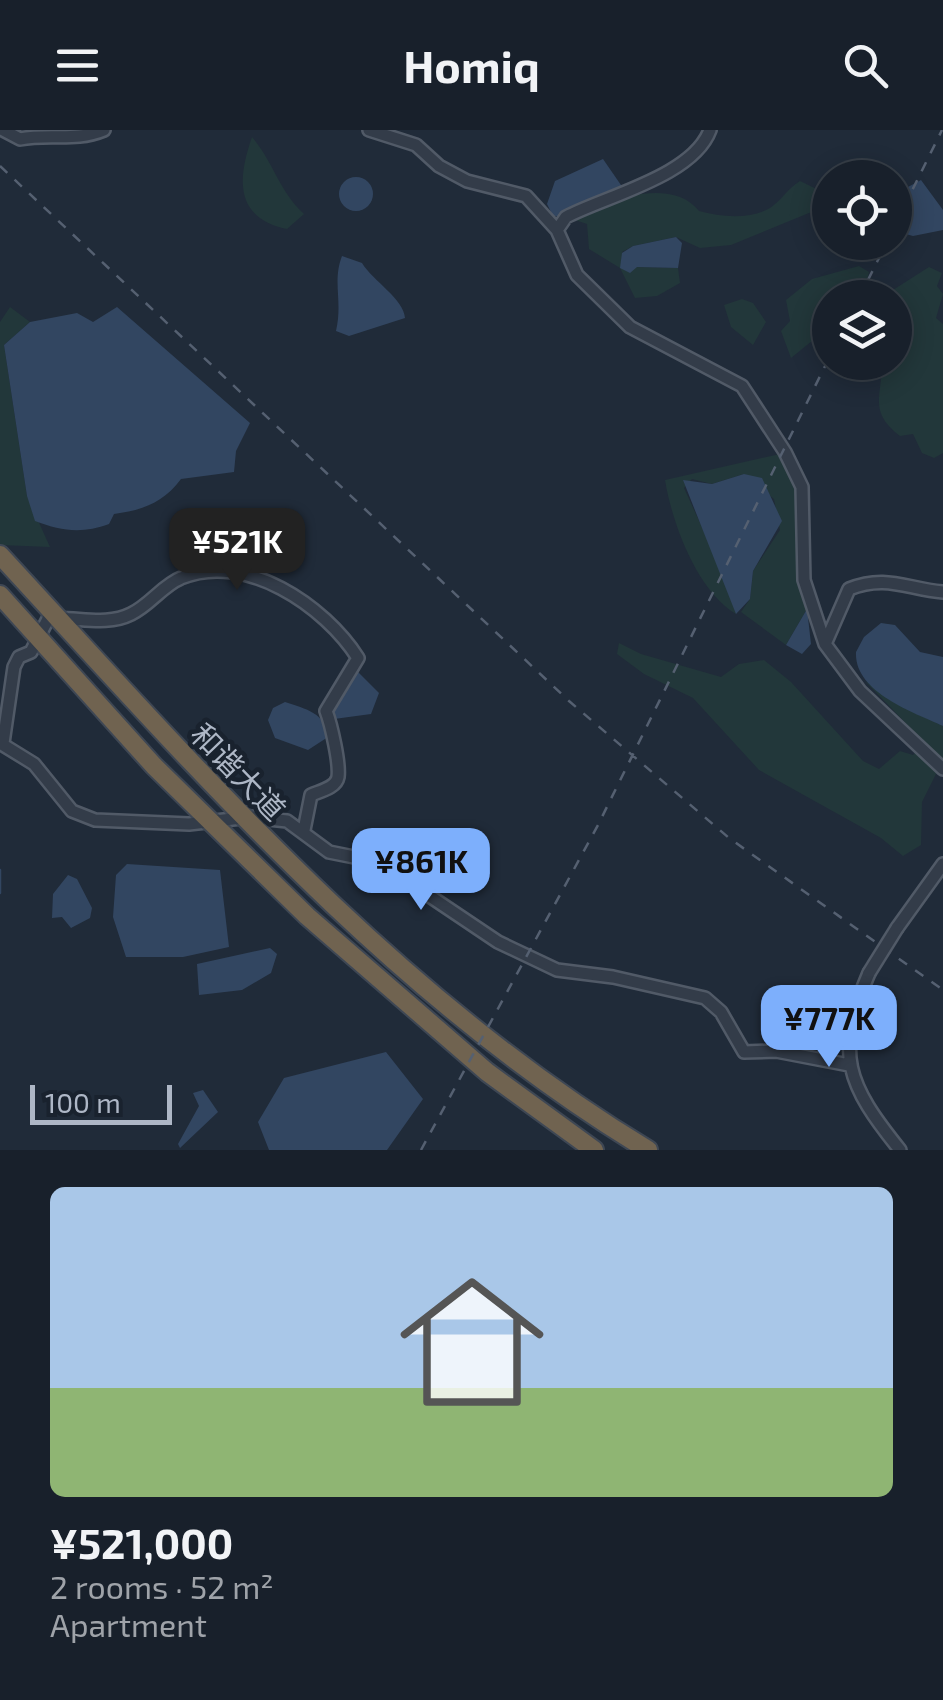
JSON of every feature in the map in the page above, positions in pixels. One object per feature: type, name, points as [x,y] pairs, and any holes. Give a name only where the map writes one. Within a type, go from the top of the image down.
[{"type":"highway","name":"和谐大道","points":[[0,555],[242,818],[421,983],[508,1054],[648,1150]]},
{"type":"highway","name":"和谐大道","points":[[0,594],[154,766],[307,916],[487,1072],[594,1150]]},
{"type":"street","points":[[3,130],[20,140],[42,133],[72,138],[104,130]]},
{"type":"street","points":[[369,130],[416,145],[439,166],[467,180],[526,196],[557,230],[577,275],[630,327],[742,386],[786,452],[802,487],[804,580],[825,644],[860,691],[943,768]]},
{"type":"street","points":[[557,230],[566,217],[670,171],[697,148],[710,130]]},
{"type":"street","points":[[304,830],[311,794],[332,786],[338,777],[334,734],[326,710],[341,679],[358,658],[335,626],[249,573],[215,571],[181,578],[131,614],[101,622],[58,618],[41,626],[37,644],[14,667],[2,743],[34,764],[72,810],[94,820],[189,824],[242,818],[287,821],[329,852],[379,862],[498,942],[557,970],[613,977],[705,998],[721,1012],[744,1052],[776,1051],[849,1066]]},
{"type":"street","points":[[825,644],[849,589],[867,581],[895,580],[943,592]]},
{"type":"street","points":[[900,1150],[871,1117],[849,1066],[855,1010],[869,972],[943,864]]},
{"type":"green space","points":[[252,137],[288,196],[304,214],[287,229],[257,216],[244,195],[244,168]]},
{"type":"green space","points":[[800,181],[812,187],[812,212],[731,245],[700,248],[676,237],[622,252],[637,267],[678,268],[680,283],[657,296],[635,298],[620,268],[589,249],[587,224],[566,217],[615,199],[653,193],[687,200],[699,211],[744,216],[770,208]]},
{"type":"green space","points":[[859,266],[869,272],[867,280],[812,280],[812,341],[791,358],[781,331],[790,321],[786,300],[812,279]]},
{"type":"green space","points":[[929,267],[942,273],[937,286],[943,294],[936,318],[943,324],[943,453],[934,458],[922,453],[913,434],[900,436],[880,411],[881,380],[912,380],[912,280],[909,280]]},
{"type":"green space","points":[[742,299],[753,303],[766,322],[753,345],[731,327],[724,305]]},
{"type":"green space","points":[[10,307],[30,322],[4,345],[27,496],[50,547],[0,545],[0,322]]},
{"type":"green space","points":[[780,454],[797,488],[796,539],[807,609],[786,645],[741,612],[750,599],[753,571],[780,530],[774,499],[744,474],[712,484],[692,479],[684,488],[727,582],[736,614],[698,573],[674,516],[665,480]]},
{"type":"green space","points":[[619,643],[641,654],[721,677],[739,664],[764,660],[791,682],[863,761],[879,769],[900,751],[913,755],[925,743],[865,681],[905,708],[943,726],[943,760],[922,802],[921,845],[903,856],[881,838],[759,770],[693,698],[644,674],[617,654]]},
{"type":"water","points":[[603,159],[623,188],[566,217],[553,216],[547,204],[555,181]]},
{"type":"water","points":[[356,177],[368,182],[373,194],[368,206],[356,211],[344,206],[339,194],[344,182]]},
{"type":"water","points":[[921,180],[943,210],[943,230],[912,236],[912,185]]},
{"type":"water","points":[[676,237],[682,243],[678,268],[637,267],[630,273],[620,268],[622,253],[633,246]]},
{"type":"water","points":[[342,256],[362,263],[399,304],[405,318],[349,336],[336,331]]},
{"type":"water","points":[[117,307],[250,423],[236,451],[234,472],[181,479],[160,500],[114,514],[109,524],[99,527],[72,530],[35,521],[27,496],[4,345],[30,322],[77,313],[93,322]]},
{"type":"water","points":[[744,474],[762,478],[782,521],[753,571],[750,599],[736,614],[683,480],[712,484]]},
{"type":"water","points":[[807,609],[811,644],[802,654],[786,645]]},
{"type":"water","points":[[881,623],[895,625],[920,652],[943,657],[943,726],[888,699],[865,678],[856,652],[864,637]]},
{"type":"water","points":[[356,670],[379,693],[371,714],[334,719],[331,710]]},
{"type":"water","points":[[285,702],[319,717],[328,737],[308,750],[275,738],[268,720],[273,708]]},
{"type":"water","points":[[127,864],[220,870],[229,947],[183,957],[126,957],[113,917],[116,875]]},
{"type":"water","points":[[68,875],[77,879],[92,908],[90,918],[71,928],[62,917],[52,918],[53,894]]},
{"type":"water","points":[[270,948],[277,954],[271,973],[242,990],[199,995],[197,964]]},
{"type":"water","points":[[386,1052],[423,1099],[387,1150],[269,1150],[258,1122],[284,1078]]},
{"type":"water","points":[[203,1090],[218,1112],[180,1148],[178,1144],[199,1106],[193,1093]]},
{"type":"waterway","points":[[0,870],[0,893]]},
{"type":"railway","points":[[912,191],[942,130]]},
{"type":"railway","points":[[0,166],[569,701],[729,838],[943,990]]},
{"type":"railway","points":[[868,280],[878,260]]},
{"type":"railway","points":[[421,1150],[598,825],[818,380]]}]
